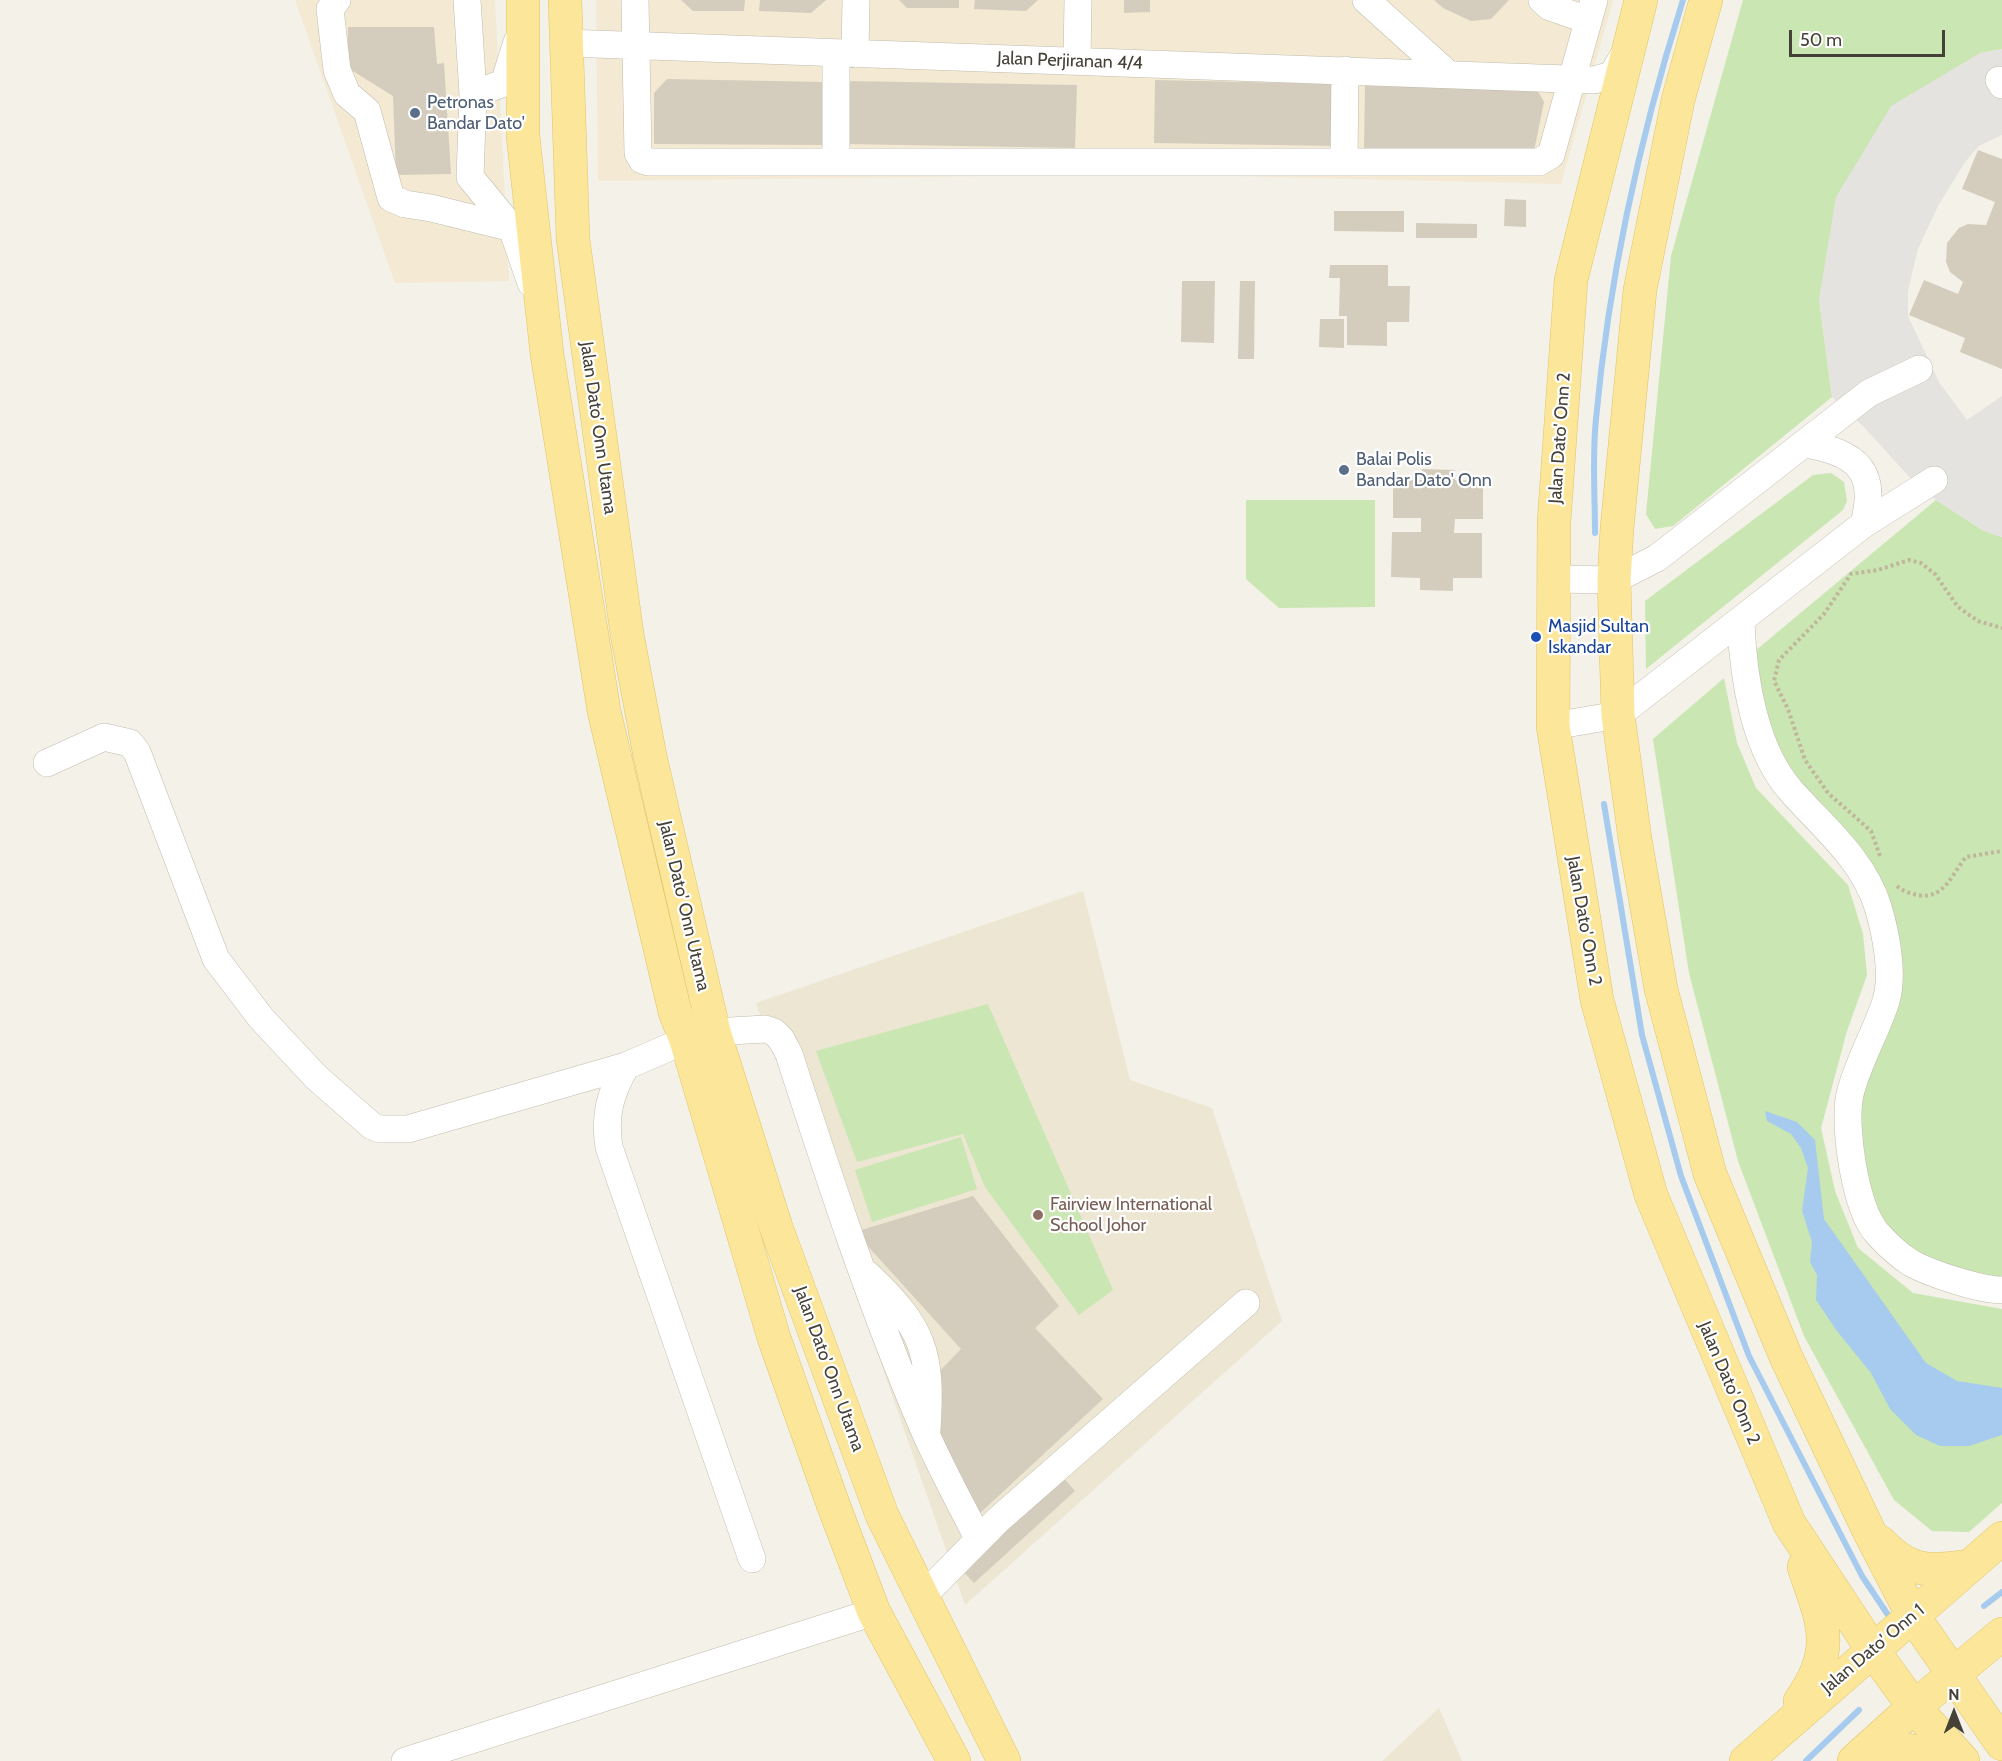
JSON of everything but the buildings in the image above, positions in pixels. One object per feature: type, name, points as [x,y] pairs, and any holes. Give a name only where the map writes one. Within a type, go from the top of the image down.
[{"type":"main road","name":"Jalan Dato' Onn Utama","points":[[565,0],[573,239],[627,634],[700,1036],[774,1338],[874,1612],[954,1761]]},
{"type":"main road","name":"Jalan Dato' Onn 2","points":[[1641,0],[1571,279],[1554,522],[1553,726],[1597,1000],[1651,1195],[1789,1523],[1872,1649],[1914,1707],[1963,1761]]},
{"type":"main road","points":[[1706,0],[1678,100],[1640,290],[1614,580],[1618,715],[1635,839],[1661,989],[1710,1174],[1786,1357],[1870,1533],[1913,1616],[2000,1741]]},
{"type":"main road","name":"Jalan Dato' Onn Utama","points":[[522,15],[523,136],[542,315],[604,711],[675,1012],[700,1036],[776,1227],[882,1515],[1005,1761]]},
{"type":"main road","points":[[845,1531],[882,1515]]},
{"type":"main road","points":[[1782,1728],[1814,1682],[1823,1658],[1823,1623],[1789,1523]]},
{"type":"main road","points":[[1870,1533],[1896,1558],[1915,1568],[1938,1571],[1969,1566]]},
{"type":"main road","name":"Jalan Dato' Onn 1","points":[[1746,1761],[2002,1538]]},
{"type":"main road","points":[[1854,1761],[1914,1707],[2002,1634]]},
{"type":"main road","points":[[2000,1741],[2002,1704]]},
{"type":"main road","points":[[1878,1761],[1906,1749],[1928,1754],[1942,1761]]},
{"type":"street","points":[[337,0],[330,9],[337,70],[347,94],[367,111],[380,166],[392,198],[405,204],[512,228]]},
{"type":"street","points":[[467,0],[473,94],[470,177],[512,228],[542,315]]},
{"type":"street","points":[[635,0],[638,153],[642,160],[836,162],[1539,162],[1551,155],[1591,10],[1550,7],[1542,0]]},
{"type":"street","points":[[836,162],[846,54],[856,0]]},
{"type":"street","points":[[1077,62],[1078,0]]},
{"type":"street","points":[[1366,0],[1448,74]]},
{"type":"street","points":[[473,94],[504,83],[522,15]]},
{"type":"street","name":"Jalan Perjiranan 4/4","points":[[566,43],[1605,80],[1618,68],[1627,49]]},
{"type":"street","points":[[1344,162],[1345,70]]},
{"type":"street","points":[[1573,78],[1601,96],[1611,123]]},
{"type":"street","points":[[1555,579],[1614,580],[1657,558],[1869,393],[1919,369]]},
{"type":"street","points":[[1806,444],[1837,450],[1854,461],[1868,483],[1869,504],[1864,525]]},
{"type":"street","points":[[1553,726],[1618,715],[1864,525],[1934,480]]},
{"type":"street","points":[[1741,622],[1742,662],[1752,708],[1772,760],[1790,790],[1830,830],[1861,870],[1877,905],[1888,950],[1887,999],[1850,1095],[1847,1142],[1859,1193],[1875,1232],[1911,1263],[1956,1280],[2002,1290]]},
{"type":"street","points":[[46,763],[104,737],[130,742],[137,752],[216,959],[261,1018],[316,1077],[372,1126],[380,1129],[408,1129],[626,1066],[700,1036],[765,1029],[774,1032],[781,1039],[789,1054],[841,1216],[863,1270],[910,1319],[921,1341],[929,1376],[926,1434],[978,1538]]},
{"type":"street","points":[[626,1066],[615,1085],[610,1100],[607,1132],[609,1147],[752,1559]]},
{"type":"street","points":[[922,1597],[978,1538],[1245,1303]]},
{"type":"street","points":[[405,1761],[874,1612]]},
{"type":"path","points":[[1881,861],[1871,831],[1828,793],[1805,760],[1788,709],[1774,681],[1779,660],[1824,614],[1851,574],[1878,570],[1909,560],[1921,563],[1935,574],[1958,607],[1978,621],[2002,628]]},
{"type":"path","points":[[1892,880],[1899,888],[1929,897],[1942,891],[1966,856],[2002,851]]},
{"type":"shaded area","points":[[295,0],[495,0],[509,281],[395,283]]},
{"type":"shaded area","points":[[596,0],[1613,0],[1561,184],[1151,174],[598,181]]},
{"type":"shaded area","points":[[2002,49],[2002,135],[1979,146],[1965,162],[1938,206],[1918,249],[1908,291],[1908,316],[1939,382],[1967,420],[2002,396],[2002,537],[1984,531],[1936,500],[1911,479],[1864,427],[1832,397],[1819,299],[1836,197],[1891,106],[1980,53]]},
{"type":"shaded area","name":"Fairview International School Johor","points":[[1083,891],[1130,1080],[1212,1108],[1282,1321],[965,1605],[756,1003]]},
{"type":"shaded area","points":[[1439,1708],[1462,1761],[1382,1761]]},
{"type":"green space","points":[[1743,0],[2002,0],[2002,49],[1980,53],[1819,299],[1832,397],[1673,526],[1655,529],[1646,514],[1671,256]]},
{"type":"green space","points":[[1831,473],[1844,482],[1847,501],[1843,510],[1646,669],[1645,601],[1813,475]]},
{"type":"green space","points":[[1246,500],[1375,500],[1375,607],[1279,608],[1246,579]]},
{"type":"green space","points":[[1936,500],[1984,531],[2002,537],[2002,1285],[1881,1239],[1852,1114],[1873,1048],[1880,917],[1789,795],[1743,661]]},
{"type":"green space","points":[[1724,678],[1737,743],[1756,788],[1848,885],[1863,934],[1867,975],[1847,1031],[1821,1128],[1835,1191],[1858,1248],[1913,1293],[2002,1309],[2002,1503],[1969,1532],[1932,1531],[1894,1500],[1804,1336],[1738,1161],[1689,973],[1653,739]]},
{"type":"green space","points":[[988,1004],[1113,1290],[1079,1315],[985,1187],[963,1134],[857,1162],[816,1051]]},
{"type":"green space","points":[[961,1137],[977,1189],[872,1222],[855,1170]]},
{"type":"water","points":[[1765,1111],[1797,1122],[1815,1140],[1824,1219],[1926,1363],[1957,1381],[2002,1388],[2002,1435],[1969,1446],[1940,1446],[1916,1435],[1890,1409],[1871,1373],[1837,1331],[1816,1300],[1817,1275],[1810,1262],[1812,1242],[1802,1211],[1808,1168],[1801,1148],[1791,1134],[1767,1121]]},
{"type":"waterway","points":[[1595,533],[1595,433],[1609,313],[1640,155],[1683,0]]},
{"type":"waterway","points":[[1604,804],[1642,1035],[1681,1176],[1749,1356],[1862,1576],[1890,1618]]},
{"type":"waterway","points":[[1984,1606],[2002,1592]]},
{"type":"waterway","points":[[1806,1761],[1859,1710]]},
{"type":"place","name":"Petronas Bandar Dato'","points":[[415,113]]},
{"type":"place","name":"Balai Polis Bandar Dato' Onn","points":[[1344,470]]},
{"type":"place","name":"Masjid Sultan Iskandar","points":[[1536,637]]},
{"type":"place","name":"Fairview International School Johor","points":[[1038,1215]]}]
